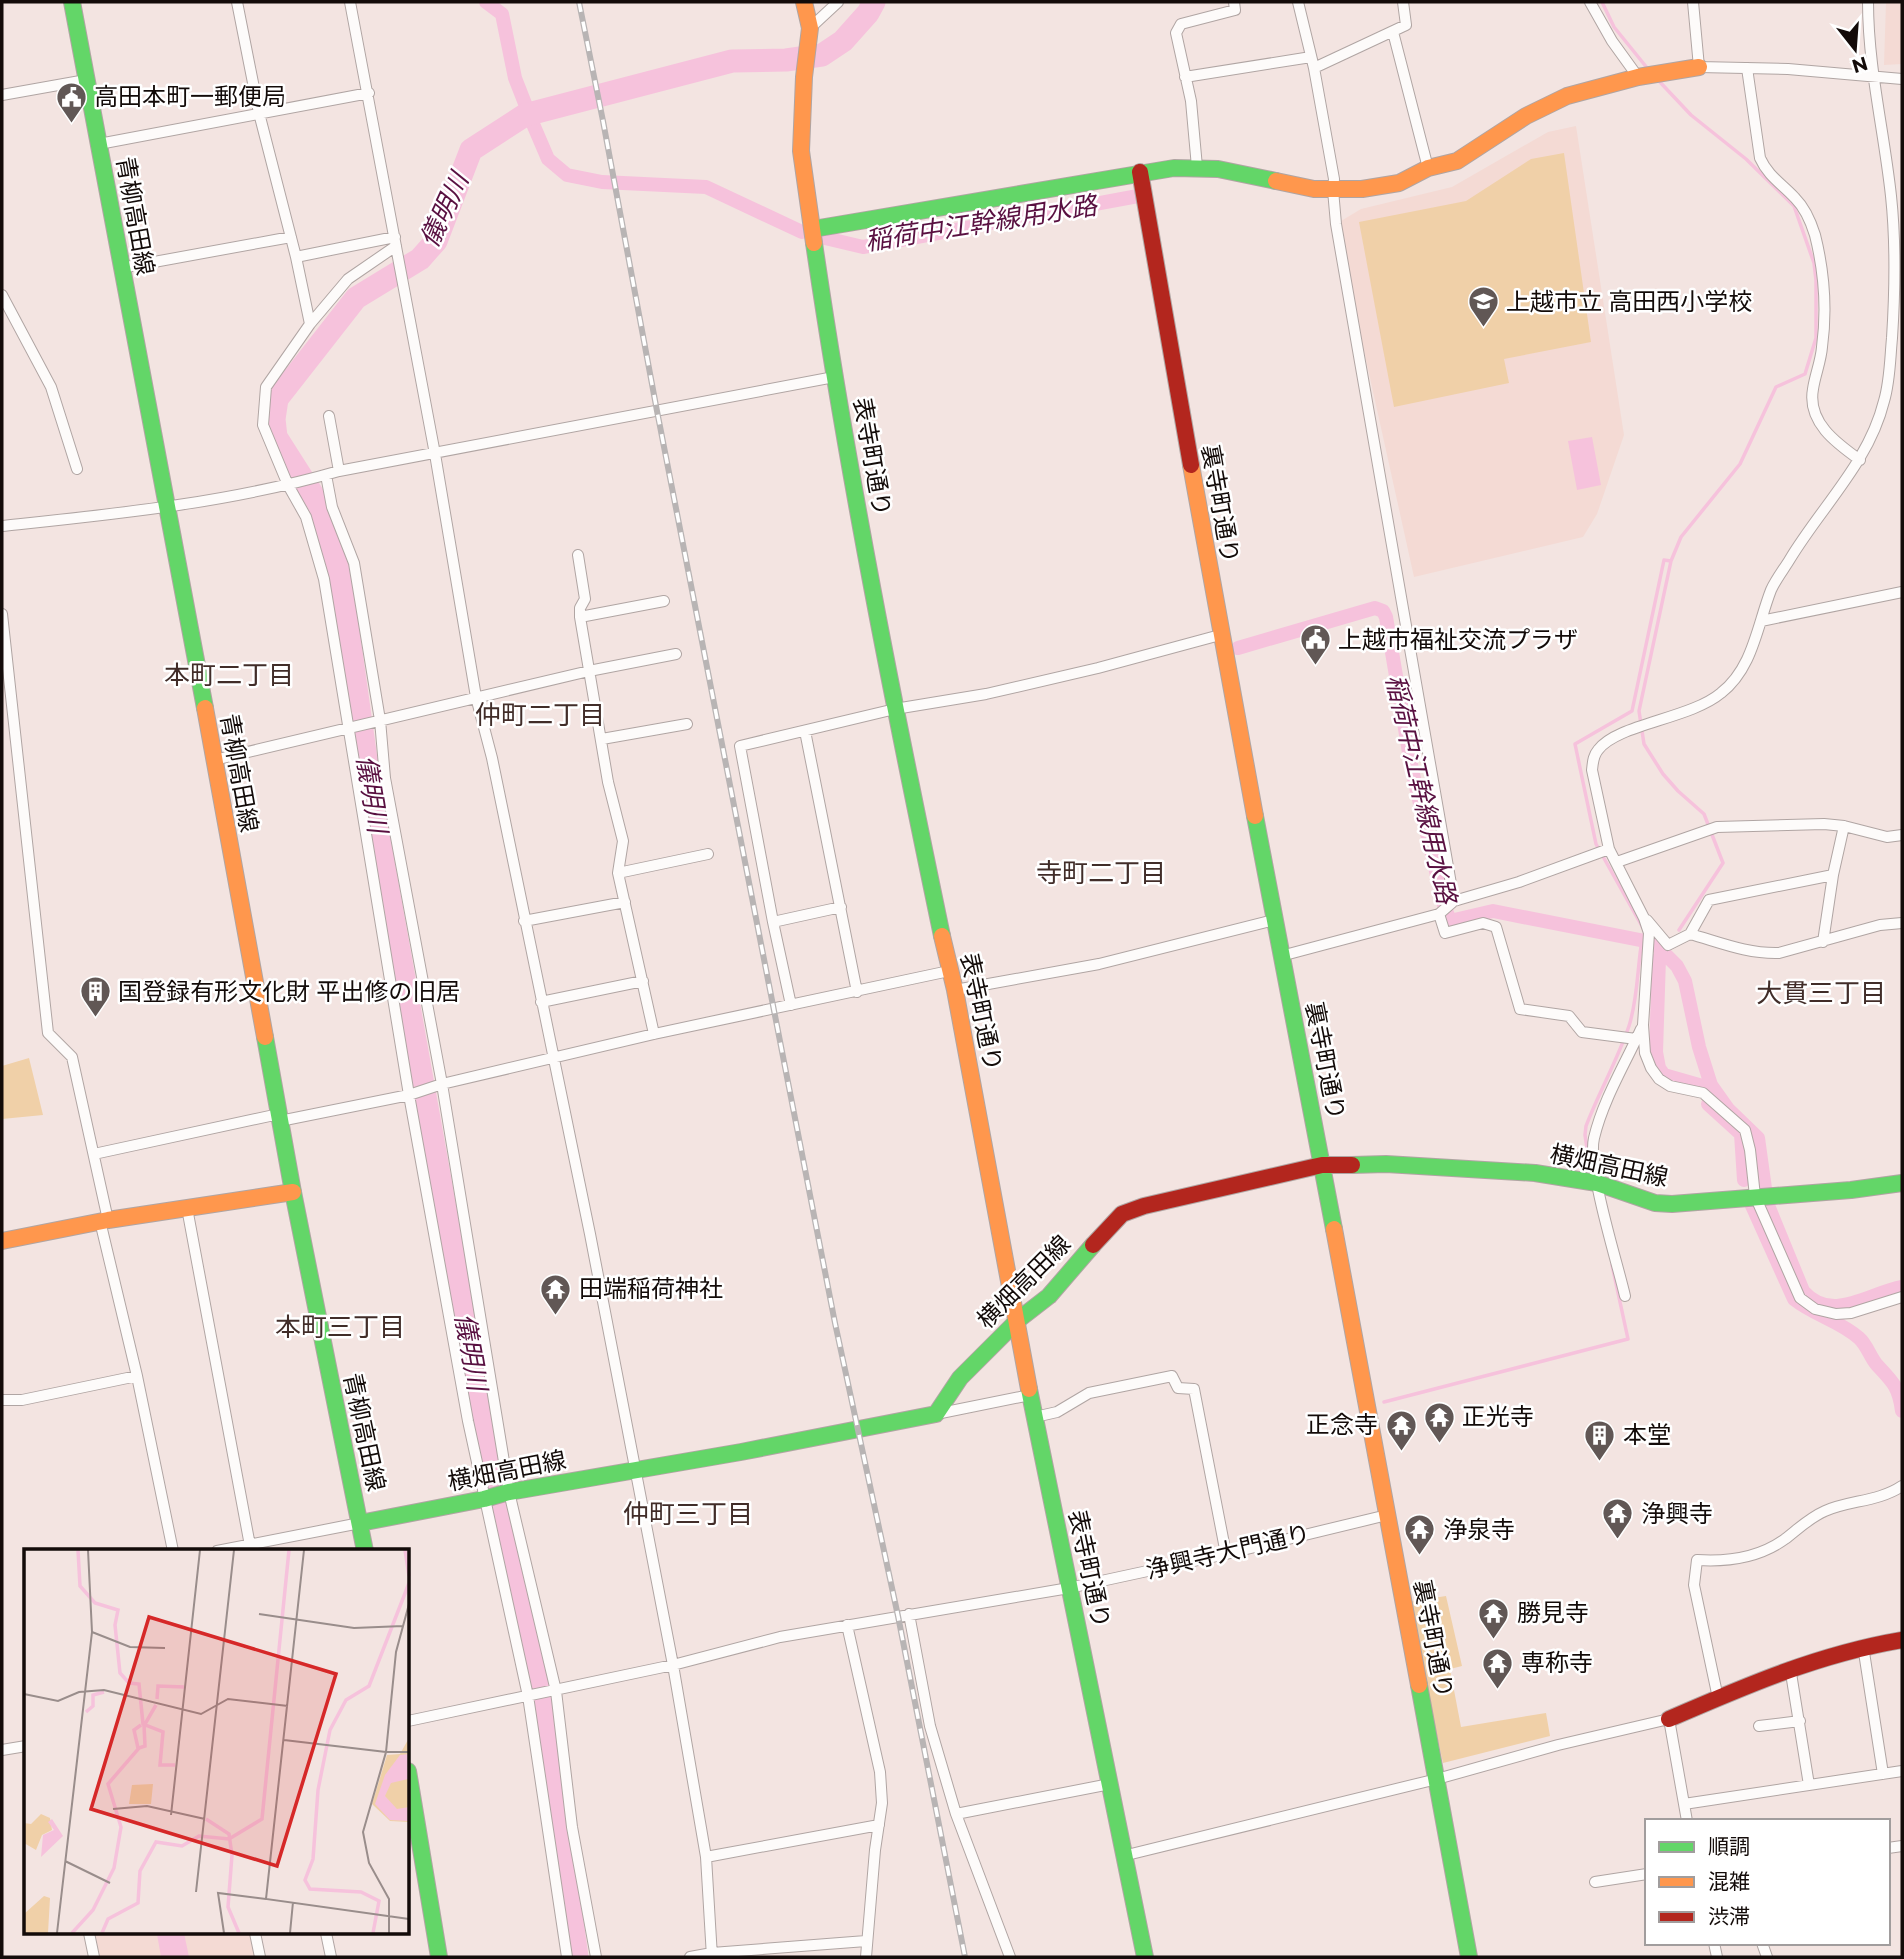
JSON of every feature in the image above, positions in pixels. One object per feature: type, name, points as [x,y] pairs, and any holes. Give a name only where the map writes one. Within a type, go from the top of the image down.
[{"type":"street","name":"青柳高田線","points":[[72,2],[293,1192],[365,1549]]},
{"type":"street","points":[[237,2],[259,113],[296,257],[310,324]]},
{"type":"street","points":[[350,2],[435,454],[476,697],[492,758],[555,1059],[673,1665],[706,1857],[712,1955]]},
{"type":"street","points":[[804,2],[808,36]]},
{"type":"street","points":[[808,36],[838,2]]},
{"type":"street","points":[[1197,167],[1191,101],[1176,33],[1181,24],[1235,10],[1234,2]]},
{"type":"street","points":[[1298,2],[1314,68],[1334,179],[1336,223],[1454,901]]},
{"type":"street","points":[[1314,68],[1406,25],[1403,2]]},
{"type":"street","points":[[1590,2],[1612,41],[1639,77]]},
{"type":"street","points":[[1693,2],[1699,67]]},
{"type":"street","points":[[1868,2],[1873,76],[1891,197],[1895,260],[1893,325],[1884,401],[1860,460],[1793,554],[1772,589],[1747,660],[1735,680],[1723,692],[1689,712],[1620,734],[1598,750],[1593,759],[1592,770],[1609,849],[1649,933],[1643,1025],[1645,1053],[1658,1079],[1670,1086],[1703,1093],[1745,1130],[1755,1196],[1796,1292],[1805,1303],[1825,1313],[1836,1314],[1851,1313],[1902,1297]]},
{"type":"street","points":[[1393,32],[1427,168]]},
{"type":"street","name":"表寺町通り","points":[[808,36],[801,151],[834,377],[895,709],[955,989],[1030,1395],[1127,1855],[1145,1957]]},
{"type":"street","points":[[1185,77],[1311,57]]},
{"type":"street","points":[[813,229],[946,208],[1140,172],[1197,167],[1314,189],[1362,189],[1399,183],[1427,168],[1457,161],[1490,138],[1553,102],[1584,90],[1699,67],[1788,69],[1902,79]]},
{"type":"street","points":[[1747,68],[1760,158],[1765,169],[1797,199],[1803,209],[1814,232],[1821,261],[1823,337],[1813,389],[1813,407],[1828,435],[1860,460]]},
{"type":"street","points":[[2,95],[86,80]]},
{"type":"street","points":[[99,144],[369,93]]},
{"type":"street","name":"裏寺町通り","points":[[1140,172],[1220,635],[1322,1164],[1469,1957]]},
{"type":"street","points":[[121,268],[291,237]]},
{"type":"street","points":[[296,257],[396,242]]},
{"type":"street","points":[[396,242],[348,279],[310,324],[266,387],[263,425],[306,517],[324,579],[409,1095],[468,1421],[528,1696],[567,1957]]},
{"type":"street","points":[[2,295],[51,387],[76,469]]},
{"type":"street","points":[[2,526],[168,508],[291,484],[340,471],[834,377]]},
{"type":"street","points":[[329,416],[340,471]]},
{"type":"street","points":[[323,476],[354,563],[385,778],[442,1084],[508,1492],[553,1691],[572,1827],[596,1957]]},
{"type":"street","points":[[578,555],[585,599],[580,608],[580,617],[608,782],[623,841],[618,873],[654,1034]]},
{"type":"street","points":[[1762,621],[1902,592]]},
{"type":"street","points":[[580,617],[664,601]]},
{"type":"street","points":[[2,614],[48,1033],[72,1057],[173,1549]]},
{"type":"street","points":[[791,1005],[740,746],[895,709],[986,694],[1098,668],[1220,635]]},
{"type":"street","points":[[214,761],[476,697],[676,654]]},
{"type":"street","points":[[602,739],[687,724]]},
{"type":"street","points":[[805,731],[857,992]]},
{"type":"street","points":[[1617,862],[1717,827],[1804,824],[1844,826],[1887,837],[1902,835]]},
{"type":"street","points":[[1824,942],[1833,875],[1844,826]]},
{"type":"street","points":[[1281,956],[1439,914],[1454,901],[1519,882],[1609,849]]},
{"type":"street","points":[[618,873],[708,854]]},
{"type":"street","points":[[1647,960],[1690,934],[1709,900],[1833,875]]},
{"type":"street","points":[[524,921],[625,902]]},
{"type":"street","points":[[773,922],[841,907]]},
{"type":"street","points":[[1641,913],[1668,945]]},
{"type":"street","points":[[1439,914],[1445,933],[1483,923],[1496,927],[1520,1009],[1569,1016],[1582,1032],[1636,1039]]},
{"type":"street","points":[[955,989],[1099,964],[1274,920]]},
{"type":"street","points":[[1690,934],[1740,950],[1764,954],[1824,942],[1880,925],[1902,923]]},
{"type":"street","points":[[93,1154],[409,1095],[442,1084],[654,1034],[949,971]]},
{"type":"street","points":[[541,1002],[643,981]]},
{"type":"street","points":[[1625,1296],[1597,1182],[1593,1140],[1643,1025]]},
{"type":"street","name":"横畑高田線","points":[[360,1523],[508,1492],[636,1471],[936,1414],[960,1378],[1017,1320],[1049,1296],[1122,1214],[1188,1195],[1322,1164],[1386,1164],[1535,1173],[1597,1182],[1655,1203],[1672,1204],[1851,1190],[1902,1182]]},
{"type":"street","points":[[2,1241],[104,1221],[293,1192]]},
{"type":"street","points":[[187,1208],[251,1548],[360,1523]]},
{"type":"street","points":[[2,1400],[22,1400],[137,1376]]},
{"type":"street","points":[[1035,1417],[1057,1412],[1089,1393],[1172,1376],[1178,1388],[1194,1389],[1226,1554]]},
{"type":"street","points":[[936,1414],[1030,1395]]},
{"type":"street","points":[[1718,1698],[1694,1585],[1697,1560],[1720,1562],[1754,1555],[1771,1548],[1811,1518],[1827,1510],[1868,1501],[1902,1486]]},
{"type":"street","name":"浄興寺大門通り","points":[[410,1721],[673,1665],[780,1637],[1069,1588],[1387,1515]]},
{"type":"street","points":[[909,1614],[930,1726],[956,1814],[1010,1957]]},
{"type":"street","points":[[847,1625],[880,1772],[882,1803],[866,1957]]},
{"type":"street","points":[[1127,1855],[1669,1719],[1790,1667],[1863,1646],[1902,1640]]},
{"type":"street","points":[[1863,1646],[1883,1774]]},
{"type":"street","points":[[1790,1667],[1809,1785]]},
{"type":"street","points":[[1669,1719],[1687,1819]]},
{"type":"street","points":[[1759,1726],[1800,1721]]},
{"type":"street","points":[[2,1750],[24,1746]]},
{"type":"street","points":[[1684,1804],[1902,1771]]},
{"type":"street","points":[[410,1783],[439,1957]]},
{"type":"street","points":[[956,1814],[1110,1784]]},
{"type":"street","points":[[706,1857],[879,1825]]},
{"type":"street","points":[[1595,1882],[1645,1874]]},
{"type":"street","points":[[89,1934],[94,1957]]},
{"type":"street","points":[[255,1934],[260,1957]]},
{"type":"street","points":[[326,1934],[331,1957]]},
{"type":"street","points":[[690,1957],[866,1941]]},
{"type":"shaded area","points":[[1886,2],[1902,2],[1902,64],[1884,65]]},
{"type":"shaded area","name":"上越市立 高田西小学校","points":[[1576,126],[1624,435],[1597,514],[1583,537],[1414,577],[1336,224],[1361,209],[1452,187],[1548,132]]},
{"type":"shaded area","points":[[1564,153],[1591,342],[1504,359],[1509,383],[1394,407],[1359,222],[1466,201],[1531,159]]},
{"type":"shaded area","points":[[1592,437],[1601,485],[1577,490],[1568,441]]},
{"type":"shaded area","points":[[29,1058],[43,1115],[2,1119],[2,1066]]},
{"type":"shaded area","points":[[1446,1596],[1462,1666],[1450,1669],[1461,1727],[1546,1713],[1550,1736],[1443,1763],[1408,1602]]},
{"type":"shaded area","points":[[95,1934],[250,1934],[255,1957],[100,1957]]},
{"type":"shaded area","points":[[157,1934],[184,1934],[189,1957],[161,1957]]},
{"type":"waterway","name":"稲荷中江幹線用水路","points":[[486,2],[502,14],[515,78],[548,159],[567,175],[602,182],[706,187],[802,232]]},
{"type":"waterway","name":"儀明川","points":[[577,1957],[542,1700],[488,1449],[370,788],[341,580],[320,506],[276,437],[274,419],[277,399],[356,298],[420,259],[436,241],[471,150],[525,115],[732,61],[786,60],[822,55],[843,41],[868,13],[874,2]]},
{"type":"waterway","points":[[1602,2],[1614,27],[1648,69]]},
{"type":"waterway","points":[[1643,928],[1596,844],[1575,744],[1632,711],[1664,560],[1671,561],[1681,537],[1740,464],[1776,387],[1805,374],[1816,338],[1814,263],[1794,206],[1746,159],[1691,115],[1658,80]]},
{"type":"waterway","name":"稲荷中江幹線用水路","points":[[825,238],[863,247],[1138,196]]},
{"type":"waterway","points":[[1671,561],[1639,711],[1644,744],[1663,774],[1704,814],[1723,863],[1679,930]]},
{"type":"waterway","name":"稲荷中江幹線用水路","points":[[1238,648],[1375,608],[1383,611],[1412,770],[1450,921],[1493,911],[1655,944],[1677,966],[1685,981],[1699,1047],[1711,1085],[1728,1109],[1758,1138],[1767,1203],[1803,1291],[1814,1301],[1838,1306],[1902,1287]]},
{"type":"waterway","points":[[1588,1155],[1586,1126],[1629,1026],[1636,994],[1642,940]]},
{"type":"waterway","name":"稲荷中江幹線用水路","points":[[1659,958],[1667,948]]},
{"type":"waterway","points":[[1659,958],[1656,1052],[1659,1068],[1664,1075],[1699,1085]]},
{"type":"waterway","points":[[1708,1104],[1741,1134],[1744,1180]]},
{"type":"waterway","points":[[1749,1199],[1794,1299],[1844,1327],[1862,1341],[1894,1385],[1902,1411]]},
{"type":"waterway","points":[[1384,1402],[1628,1339],[1612,1265]]},
{"type":"railway","points":[[579,2],[835,1323],[898,1616],[965,1957]]},
{"type":"traffic: fast","points":[[72,2],[205,708]]},
{"type":"traffic: fast","points":[[813,229],[1174,168],[1218,169],[1276,181]]},
{"type":"traffic: fast","points":[[814,243],[873,591],[942,936]]},
{"type":"traffic: fast","points":[[1255,816],[1334,1229]]},
{"type":"traffic: fast","points":[[265,1037],[293,1192],[365,1549]]},
{"type":"traffic: fast","points":[[1352,1165],[1386,1164],[1535,1173],[1597,1183],[1655,1203],[1672,1204],[1851,1190],[1902,1183]]},
{"type":"traffic: fast","points":[[360,1523],[509,1492],[741,1452],[936,1414],[960,1378],[1018,1320],[1049,1296],[1093,1245]]},
{"type":"traffic: fast","points":[[1029,1389],[1145,1957]]},
{"type":"traffic: fast","points":[[1419,1685],[1469,1957]]},
{"type":"traffic: fast","points":[[410,1783],[439,1957]]},
{"type":"traffic: slow","points":[[804,2],[810,28],[804,77],[801,151],[814,243]]},
{"type":"traffic: slow","points":[[1276,181],[1314,189],[1362,189],[1399,183],[1428,168],[1457,161],[1526,116],[1567,96],[1638,77],[1699,67]]},
{"type":"traffic: slow","points":[[1191,465],[1255,816]]},
{"type":"traffic: slow","points":[[205,708],[265,1037]]},
{"type":"traffic: slow","points":[[942,936],[955,990],[1029,1389]]},
{"type":"traffic: slow","points":[[2,1241],[108,1220],[293,1192]]},
{"type":"traffic: slow","points":[[1334,1229],[1419,1685]]},
{"type":"traffic: jam","points":[[1140,172],[1191,465]]},
{"type":"traffic: jam","points":[[1093,1245],[1122,1214],[1144,1206],[1322,1165],[1352,1165]]},
{"type":"traffic: jam","points":[[1669,1719],[1812,1662],[1902,1640]]},
{"type":"place","name":"高田本町一郵便局","points":[[71,124]]},
{"type":"place","name":"上越市立 高田西小学校","points":[[1483,329]]},
{"type":"place","name":"上越市福祉交流プラザ","points":[[1315,667]]},
{"type":"place","name":"国登録有形文化財 平出修の旧居","points":[[95,1019]]},
{"type":"place","name":"田端稲荷神社","points":[[556,1316]]},
{"type":"place","name":"正光寺","points":[[1439,1444]]},
{"type":"place","name":"正念寺","points":[[1401,1452]]},
{"type":"place","name":"本堂","points":[[1600,1462]]},
{"type":"place","name":"浄興寺","points":[[1618,1541]]},
{"type":"place","name":"浄泉寺","points":[[1420,1557]]},
{"type":"place","name":"勝見寺","points":[[1494,1640]]},
{"type":"place","name":"専称寺","points":[[1498,1690]]},
{"type":"district","name":"本町二丁目","points":[[229,675]]},
{"type":"district","name":"仲町二丁目","points":[[540,715]]},
{"type":"district","name":"寺町二丁目","points":[[1101,873]]},
{"type":"district","name":"大貫三丁目","points":[[1821,993]]},
{"type":"district","name":"本町三丁目","points":[[340,1327]]},
{"type":"district","name":"仲町三丁目","points":[[688,1514]]}]
